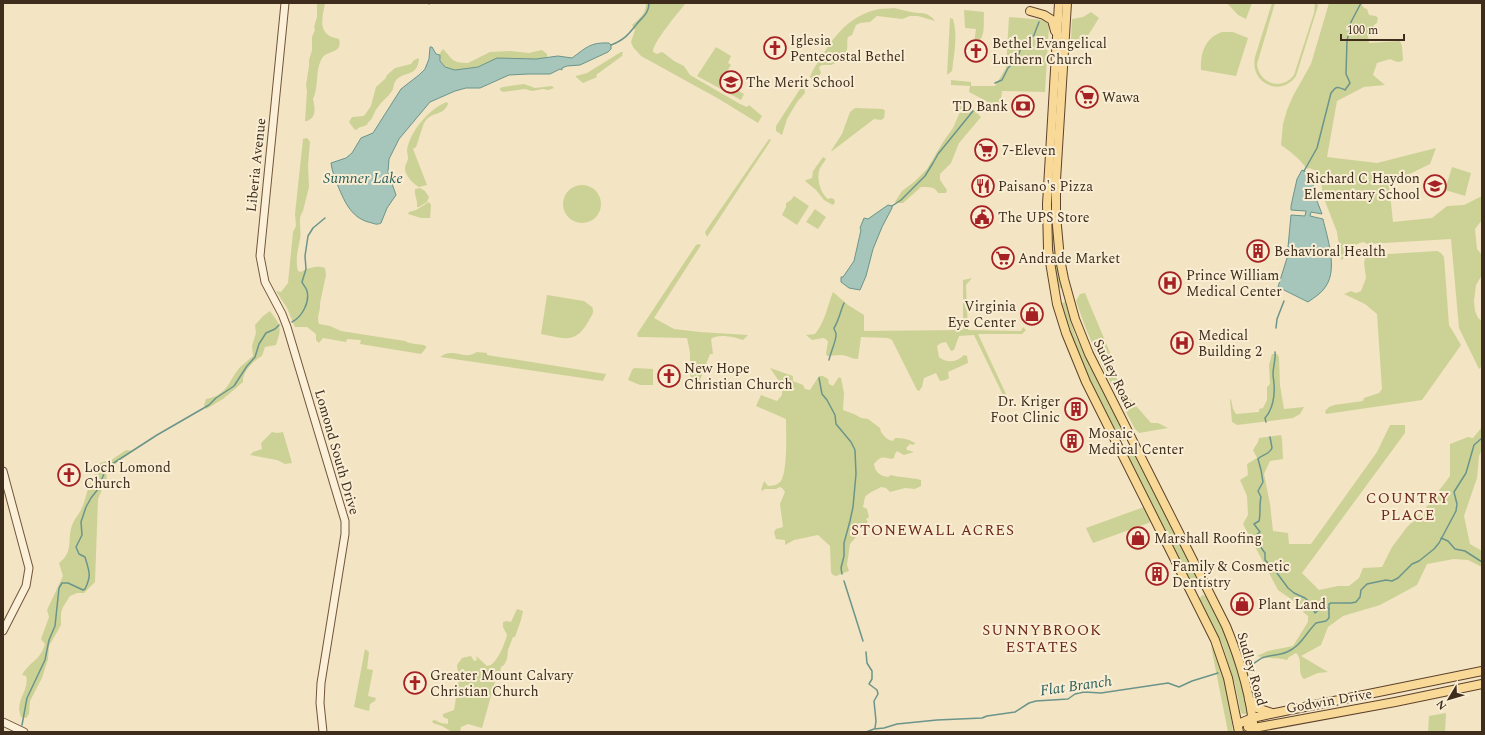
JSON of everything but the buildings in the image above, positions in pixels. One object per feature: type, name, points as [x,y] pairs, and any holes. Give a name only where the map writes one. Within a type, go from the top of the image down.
[{"type":"main road","name":"Liberia Avenue","points":[[285,3],[260,256],[264,282],[286,324]]},
{"type":"main road","name":"Sudley Road","points":[[1059,3],[1047,224],[1050,268],[1060,316],[1072,350],[1088,387],[1210,629],[1228,678],[1238,728]]},
{"type":"main road","name":"Sudley Road","points":[[1067,3],[1056,215],[1060,259],[1068,296],[1075,319],[1089,354],[1226,626],[1239,660],[1248,696],[1254,730]]},
{"type":"main road","points":[[1030,11],[1044,15],[1052,20],[1055,26],[1057,40]]},
{"type":"main road","name":"Lomond South Drive","points":[[286,324],[345,527],[321,691],[323,732]]},
{"type":"main road","points":[[3,471],[28,561],[29,573],[26,586],[3,631]]},
{"type":"main road","name":"Godwin Drive","points":[[1238,728],[1252,718],[1482,671]]},
{"type":"main road","name":"Godwin Drive","points":[[1238,728],[1254,730],[1278,723],[1395,702],[1482,684]]},
{"type":"main road","points":[[1248,696],[1257,708],[1275,713]]},
{"type":"main road","points":[[3,722],[24,732]]},
{"type":"main road","points":[[1264,732],[1278,723]]},
{"type":"green space","points":[[317,3],[325,3],[322,21],[324,30],[332,37],[339,39],[340,44],[336,50],[326,54],[321,60],[313,99],[315,109],[314,115],[305,121],[306,85],[309,60],[312,50],[312,37],[315,30],[314,27],[317,17]]},
{"type":"green space","points":[[646,3],[685,4],[661,35],[653,52],[657,54],[662,52],[684,66],[690,75],[740,104],[747,107],[749,105],[762,116],[758,123],[719,99],[641,56],[633,47],[631,42],[635,30],[632,25],[644,13]]},
{"type":"green space","points":[[1227,3],[1252,3],[1246,19],[1238,15]]},
{"type":"green space","points":[[1272,3],[1275,3],[1257,64],[1259,71],[1266,80],[1278,84],[1289,80],[1294,75],[1314,13],[1315,3],[1317,3],[1318,6],[1296,76],[1290,83],[1275,87],[1261,80],[1254,66],[1255,57]]},
{"type":"green space","points":[[1329,3],[1363,3],[1362,5],[1367,9],[1369,15],[1376,16],[1378,18],[1377,23],[1374,25],[1373,33],[1368,36],[1369,43],[1400,41],[1403,60],[1398,62],[1390,59],[1377,63],[1373,75],[1385,85],[1364,87],[1337,101],[1327,157],[1377,163],[1436,148],[1430,164],[1389,184],[1393,222],[1432,218],[1447,206],[1464,205],[1482,196],[1482,220],[1475,229],[1477,249],[1482,255],[1482,275],[1476,285],[1474,301],[1475,311],[1478,318],[1482,321],[1482,366],[1479,369],[1459,328],[1451,239],[1367,244],[1364,242],[1356,245],[1347,256],[1341,260],[1337,232],[1323,196],[1320,174],[1317,171],[1309,168],[1307,169],[1295,156],[1281,145],[1283,124],[1287,110],[1311,64]]},
{"type":"green space","points":[[894,8],[909,12],[927,14],[935,21],[918,16],[910,16],[902,19],[877,16],[870,22],[860,23],[856,25],[852,35],[847,39],[846,52],[849,58],[849,63],[840,61],[831,65],[822,65],[819,67],[821,73],[816,80],[810,77],[824,52],[845,26],[854,19],[877,9]]},
{"type":"green space","points":[[964,10],[984,12],[983,35],[978,42],[974,43],[976,29],[965,28]]},
{"type":"green space","points":[[1091,12],[1099,18],[1082,45],[1072,42],[1072,19],[1083,17]]},
{"type":"green space","points":[[1009,17],[1044,20],[1049,25],[1045,92],[1002,91],[1000,112],[986,101],[969,92],[970,86],[951,85],[951,80],[971,82],[971,86],[995,86],[1006,68]]},
{"type":"green space","points":[[950,18],[953,19],[955,45],[952,71],[947,75]]},
{"type":"green space","points":[[1222,32],[1233,32],[1248,38],[1236,76],[1201,70],[1201,58],[1205,47],[1211,38]]},
{"type":"green space","points":[[716,47],[731,56],[728,63],[731,65],[721,81],[744,94],[741,100],[697,76]]},
{"type":"green space","points":[[443,49],[453,60],[462,63],[468,63],[490,52],[510,51],[529,53],[542,50],[547,54],[547,57],[537,59],[507,58],[478,67],[456,70],[447,69],[442,63],[440,53]]},
{"type":"green space","points":[[623,52],[622,56],[596,75],[597,77],[583,83],[576,77],[587,73]]},
{"type":"green space","points":[[419,58],[418,65],[413,72],[401,76],[394,83],[392,91],[377,108],[372,119],[367,125],[358,128],[357,130],[354,129],[349,122],[352,117],[364,116],[371,106],[376,87],[395,68],[411,64],[414,60]]},
{"type":"green space","points":[[524,84],[535,88],[552,86],[554,88],[532,91],[525,89],[503,92],[500,90],[500,88],[503,87]]},
{"type":"green space","points":[[802,86],[804,87],[805,93],[797,102],[787,119],[782,135],[776,131],[776,126]]},
{"type":"green space","points":[[447,102],[448,104],[444,110],[432,115],[426,120],[416,147],[413,149],[427,185],[419,187],[409,179],[405,170],[408,159],[407,150],[409,143],[416,128],[422,121],[434,109]]},
{"type":"green space","points":[[958,103],[975,111],[981,117],[959,143],[951,163],[940,174],[940,180],[947,190],[946,193],[938,193],[931,187],[921,187],[903,203],[896,203],[895,202],[902,191],[927,169],[953,128],[960,112],[955,106]]},
{"type":"green space","points":[[855,108],[883,109],[885,111],[884,118],[881,120],[874,119],[831,151],[842,134],[850,112]]},
{"type":"green space","points":[[307,138],[310,142],[308,165],[309,187],[300,217],[300,236],[297,262],[298,271],[301,272],[313,267],[325,268],[326,275],[320,303],[318,318],[319,324],[330,326],[341,331],[405,341],[426,346],[421,354],[360,344],[361,340],[347,339],[346,342],[323,338],[319,343],[316,340],[316,334],[307,327],[295,327],[287,308],[276,291],[281,292],[288,283],[293,232],[296,226],[295,214],[303,139]]},
{"type":"green space","points":[[769,139],[771,140],[707,237],[705,232]]},
{"type":"green space","points":[[823,157],[826,159],[820,168],[818,176],[821,189],[825,196],[828,199],[834,199],[835,202],[833,205],[824,200],[816,190],[805,181],[812,178],[813,171]]},
{"type":"green space","points":[[1052,161],[1063,287],[1059,288],[1055,272],[1051,241],[1050,209]]},
{"type":"green space","points":[[1452,167],[1471,173],[1465,196],[1445,190]]},
{"type":"green space","points":[[582,185],[595,191],[601,204],[595,217],[582,223],[569,217],[563,204],[569,191]]},
{"type":"green space","points":[[420,188],[425,191],[429,197],[427,202],[419,207],[417,207],[415,189]]},
{"type":"green space","points":[[794,196],[809,206],[797,225],[782,215],[786,207],[786,203]]},
{"type":"green space","points":[[429,202],[431,205],[430,218],[421,218],[408,214],[409,212],[416,210]]},
{"type":"green space","points":[[815,209],[826,217],[818,229],[806,222]]},
{"type":"green space","points":[[696,245],[701,245],[654,318],[674,329],[748,335],[743,340],[722,336],[711,339],[713,354],[710,354],[697,388],[692,381],[688,367],[690,362],[690,352],[687,338],[638,337],[637,334]]},
{"type":"green space","points":[[1437,251],[1444,257],[1449,325],[1461,345],[1422,400],[1326,414],[1325,411],[1329,407],[1363,401],[1364,398],[1379,393],[1382,389],[1377,314],[1365,304],[1344,294],[1351,291],[1356,293],[1361,291],[1366,278],[1364,263],[1365,258],[1373,255]]},
{"type":"green space","points":[[972,278],[966,285],[968,330],[1021,331],[1023,327],[1026,330],[1022,334],[978,334],[1006,394],[1003,395],[974,335],[959,336],[954,350],[951,351],[946,342],[937,346],[939,357],[945,361],[955,361],[964,355],[967,356],[968,363],[948,372],[949,378],[946,380],[940,381],[936,373],[924,378],[922,387],[919,391],[917,390],[892,340],[888,338],[861,337],[858,359],[843,355],[827,356],[826,353],[828,342],[826,339],[823,338],[812,340],[806,335],[815,334],[824,319],[833,292],[848,305],[864,315],[864,331],[963,330],[963,280]]},
{"type":"green space","points":[[1085,293],[1114,362],[1110,370],[1120,382],[1117,384],[1151,423],[1158,423],[1168,428],[1139,433],[1135,429],[1103,368],[1086,329],[1076,301],[1080,294]]},
{"type":"green space","points":[[547,295],[584,301],[592,307],[593,311],[588,322],[578,334],[573,337],[562,338],[541,334]]},
{"type":"green space","points":[[1065,302],[1075,335],[1126,437],[1124,441],[1121,440],[1084,370],[1061,303]]},
{"type":"green space","points":[[270,311],[280,330],[276,345],[265,347],[262,356],[252,363],[246,370],[243,382],[223,399],[206,409],[204,405],[206,399],[222,392],[239,369],[253,356],[252,346],[256,333],[255,325]]},
{"type":"green space","points":[[477,352],[487,353],[487,355],[606,374],[603,381],[440,357],[449,353],[468,355]]},
{"type":"green space","points":[[1272,354],[1277,354],[1279,357],[1280,385],[1284,409],[1304,407],[1300,414],[1293,418],[1237,425],[1232,422],[1230,400],[1231,399],[1233,409],[1236,414],[1259,412],[1259,409],[1263,408],[1267,400],[1267,387],[1270,384],[1269,365]]},
{"type":"green space","points":[[634,368],[653,369],[653,385],[640,385],[628,380]]},
{"type":"green space","points":[[770,368],[793,376],[793,381],[803,385],[805,389],[810,390],[819,376],[823,376],[828,379],[829,384],[833,386],[839,377],[841,378],[844,393],[843,410],[861,418],[868,419],[880,428],[881,432],[889,440],[893,441],[895,438],[900,438],[915,443],[914,445],[910,444],[906,448],[907,450],[914,452],[904,455],[897,451],[894,458],[882,458],[874,464],[878,473],[883,476],[888,477],[891,475],[914,478],[921,480],[921,486],[915,489],[905,488],[890,492],[886,488],[881,487],[865,497],[863,507],[867,509],[869,517],[866,519],[868,522],[859,529],[856,537],[850,544],[847,565],[849,571],[836,576],[831,572],[830,546],[818,535],[794,540],[785,545],[785,540],[776,539],[774,532],[776,529],[783,527],[780,504],[785,492],[780,487],[776,489],[761,490],[764,481],[768,486],[773,486],[779,483],[783,477],[786,452],[786,419],[756,406],[761,395],[777,401],[782,395],[782,388],[777,386],[779,381]]},
{"type":"green space","points":[[1390,425],[1405,425],[1405,433],[1302,573],[1319,590],[1338,586],[1349,586],[1359,578],[1363,568],[1382,567],[1392,547],[1407,527],[1422,513],[1450,476],[1450,444],[1468,437],[1473,438],[1482,427],[1482,449],[1479,456],[1477,478],[1464,516],[1470,544],[1482,551],[1482,567],[1468,560],[1454,559],[1427,564],[1417,585],[1380,605],[1343,616],[1328,627],[1321,645],[1301,656],[1328,672],[1318,673],[1304,679],[1300,673],[1300,659],[1296,653],[1287,660],[1257,656],[1268,651],[1293,646],[1308,622],[1308,616],[1303,612],[1305,609],[1278,590],[1243,524],[1248,515],[1247,496],[1240,480],[1248,475],[1247,464],[1257,458],[1253,450],[1259,438],[1281,435],[1283,459],[1270,461],[1264,474],[1270,504],[1273,531],[1288,533],[1289,544],[1311,544],[1377,452]]},
{"type":"green space","points":[[272,432],[283,432],[292,463],[285,464],[277,460],[250,455],[253,452],[262,449],[261,443]]},
{"type":"green space","points":[[126,450],[133,451],[108,469],[106,472],[107,478],[98,499],[95,582],[84,593],[77,593],[70,596],[63,607],[61,613],[61,625],[49,646],[48,659],[42,678],[30,701],[29,714],[26,718],[21,717],[19,706],[27,681],[26,676],[22,675],[25,670],[38,658],[43,650],[45,644],[41,639],[49,617],[47,610],[63,576],[59,563],[67,554],[69,549],[73,523],[80,512],[89,486],[100,463],[113,459]]},
{"type":"green space","points":[[1127,451],[1130,451],[1136,458],[1155,491],[1200,581],[1198,585],[1196,586],[1192,583],[1166,535],[1126,454]]},
{"type":"green space","points":[[1144,507],[1151,522],[1093,543],[1086,528]]},
{"type":"green space","points":[[1202,595],[1206,596],[1228,637],[1237,662],[1248,712],[1247,714],[1241,713],[1235,685],[1222,643],[1199,600]]},
{"type":"green space","points":[[517,609],[523,611],[521,620],[515,637],[513,637],[508,650],[507,659],[501,667],[500,674],[504,676],[501,679],[497,678],[495,682],[482,728],[468,724],[461,727],[460,732],[452,732],[433,723],[432,721],[435,720],[448,724],[448,719],[443,717],[443,714],[454,710],[459,679],[457,665],[462,658],[471,656],[474,661],[477,660],[476,656],[487,666],[491,665],[501,652],[507,635],[503,627],[503,622],[511,622]]},
{"type":"green space","points":[[1211,646],[1220,665],[1223,676],[1233,732],[1228,732]]},
{"type":"green space","points":[[365,649],[369,652],[367,669],[373,670],[368,696],[376,698],[375,701],[370,704],[369,711],[354,707]]},
{"type":"green space","points":[[1446,713],[1445,732],[1428,732],[1429,716]]},
{"type":"water","name":"Sumner Lake","points":[[609,43],[611,45],[611,49],[608,52],[580,65],[567,66],[562,68],[562,70],[560,69],[550,74],[509,75],[480,88],[466,88],[455,91],[430,102],[399,139],[389,159],[388,172],[396,195],[387,208],[381,223],[375,224],[365,221],[354,214],[350,209],[336,181],[331,163],[346,158],[352,153],[361,138],[373,133],[401,89],[425,69],[429,59],[430,47],[432,47],[436,54],[440,55],[440,61],[445,67],[455,70],[478,67],[497,58],[536,59],[558,56],[572,58],[593,45]]},
{"type":"water","points":[[1302,170],[1309,173],[1311,176],[1322,214],[1311,212],[1310,216],[1323,219],[1329,243],[1331,262],[1331,270],[1326,286],[1320,293],[1308,302],[1278,287],[1287,258],[1291,215],[1305,216],[1306,211],[1291,210],[1297,179]]},
{"type":"water","points":[[888,205],[892,206],[892,208],[873,249],[866,276],[860,290],[849,288],[841,282],[841,277],[843,277],[854,261],[861,230],[860,228],[864,218],[868,219]]},
{"type":"waterway","points":[[611,45],[623,39],[631,32],[646,13],[649,3]]},
{"type":"waterway","points":[[1304,171],[1317,148],[1331,93],[1338,87],[1345,90],[1350,83],[1346,74],[1347,41],[1351,22],[1361,3]]},
{"type":"waterway","points":[[995,83],[1002,80],[1008,68],[1017,59],[1021,48],[1034,35],[1039,22]]},
{"type":"waterway","points":[[892,206],[901,200],[925,176],[938,154],[973,111]]},
{"type":"waterway","points":[[292,322],[302,313],[308,295],[302,282],[306,269],[305,256],[308,236],[313,228],[325,218]]},
{"type":"waterway","points":[[1276,328],[1277,319],[1284,301]]},
{"type":"waterway","points":[[829,360],[836,336],[834,328],[844,303]]},
{"type":"waterway","points":[[22,725],[27,698],[45,660],[49,640],[55,626],[59,588],[62,583],[68,583],[83,590],[85,589],[89,580],[88,566],[85,557],[79,554],[76,547],[82,535],[81,522],[86,507],[98,489],[105,471],[109,466],[157,435],[209,405],[216,398],[234,386],[247,366],[255,357],[259,344],[266,333],[275,329],[279,325]]},
{"type":"waterway","points":[[1266,422],[1265,418],[1272,406],[1274,397],[1273,374],[1275,352]]},
{"type":"waterway","points":[[819,378],[822,394],[835,415],[836,424],[851,442],[855,450],[856,474],[853,507],[844,543],[844,556],[841,568],[842,574]]},
{"type":"waterway","points":[[1270,437],[1272,448],[1269,452],[1258,459],[1263,482],[1258,491],[1261,497],[1259,521],[1254,524],[1260,532],[1254,538],[1265,553],[1265,560],[1274,569],[1288,588],[1294,593],[1305,598],[1313,605],[1315,613],[1323,606],[1329,609]]},
{"type":"waterway","name":"Flat Branch","points":[[1249,666],[1263,658],[1284,653],[1296,647],[1316,623],[1326,621],[1329,618],[1329,604],[1356,602],[1360,597],[1361,590],[1367,584],[1386,580],[1392,581],[1398,578],[1412,564],[1419,561],[1434,549],[1439,543],[1456,511],[1457,504],[1454,492],[1466,473],[1474,445],[1482,438]]},
{"type":"waterway","points":[[1441,538],[1448,541],[1455,549],[1465,551],[1482,562]]},
{"type":"waterway","points":[[844,581],[863,641]]},
{"type":"waterway","points":[[866,652],[867,663],[872,671],[872,679],[869,684],[877,690],[878,694],[874,701],[876,721],[875,728]]},
{"type":"waterway","name":"Flat Branch","points":[[866,732],[897,724],[982,718],[1015,712],[1029,703],[1036,701],[1068,699],[1075,694],[1084,692],[1101,693],[1168,683],[1179,687],[1192,681],[1218,673]]},
{"type":"place","name":"Iglesia Pentecostal Bethel","points":[[775,48]]},
{"type":"place","name":"Bethel Evangelical Luthern Church","points":[[976,51]]},
{"type":"place","name":"The Merit School","points":[[731,82]]},
{"type":"place","name":"Wawa","points":[[1087,97]]},
{"type":"place","name":"TD Bank","points":[[1023,106]]},
{"type":"place","name":"7-Eleven","points":[[986,150]]},
{"type":"place","name":"Paisano's Pizza","points":[[983,186]]},
{"type":"place","name":"Richard C Haydon Elementary School","points":[[1435,186]]},
{"type":"place","name":"The UPS Store","points":[[982,217]]},
{"type":"place","name":"Behavioral Health","points":[[1258,251]]},
{"type":"place","name":"Andrade Market","points":[[1003,258]]},
{"type":"place","name":"Prince William Medical Center","points":[[1170,283]]},
{"type":"place","name":"Virginia Eye Center","points":[[1032,314]]},
{"type":"place","name":"Medical Building 2","points":[[1182,343]]},
{"type":"place","name":"New Hope Christian Church","points":[[669,376]]},
{"type":"place","name":"Dr. Kriger Foot Clinic","points":[[1076,409]]},
{"type":"place","name":"Mosaic Medical Center","points":[[1072,441]]},
{"type":"place","name":"Loch Lomond Church","points":[[69,475]]},
{"type":"place","name":"Marshall Roofing","points":[[1138,538]]},
{"type":"place","name":"Family & Cosmetic Dentistry","points":[[1157,574]]},
{"type":"place","name":"Plant Land","points":[[1242,604]]},
{"type":"place","name":"Greater Mount Calvary Christian Church","points":[[415,683]]},
{"type":"district","name":"COUNTRY PLACE","points":[[1408,506]]},
{"type":"district","name":"STONEWALL ACRES","points":[[933,530]]},
{"type":"district","name":"SUNNYBROOK ESTATES","points":[[1042,638]]}]
